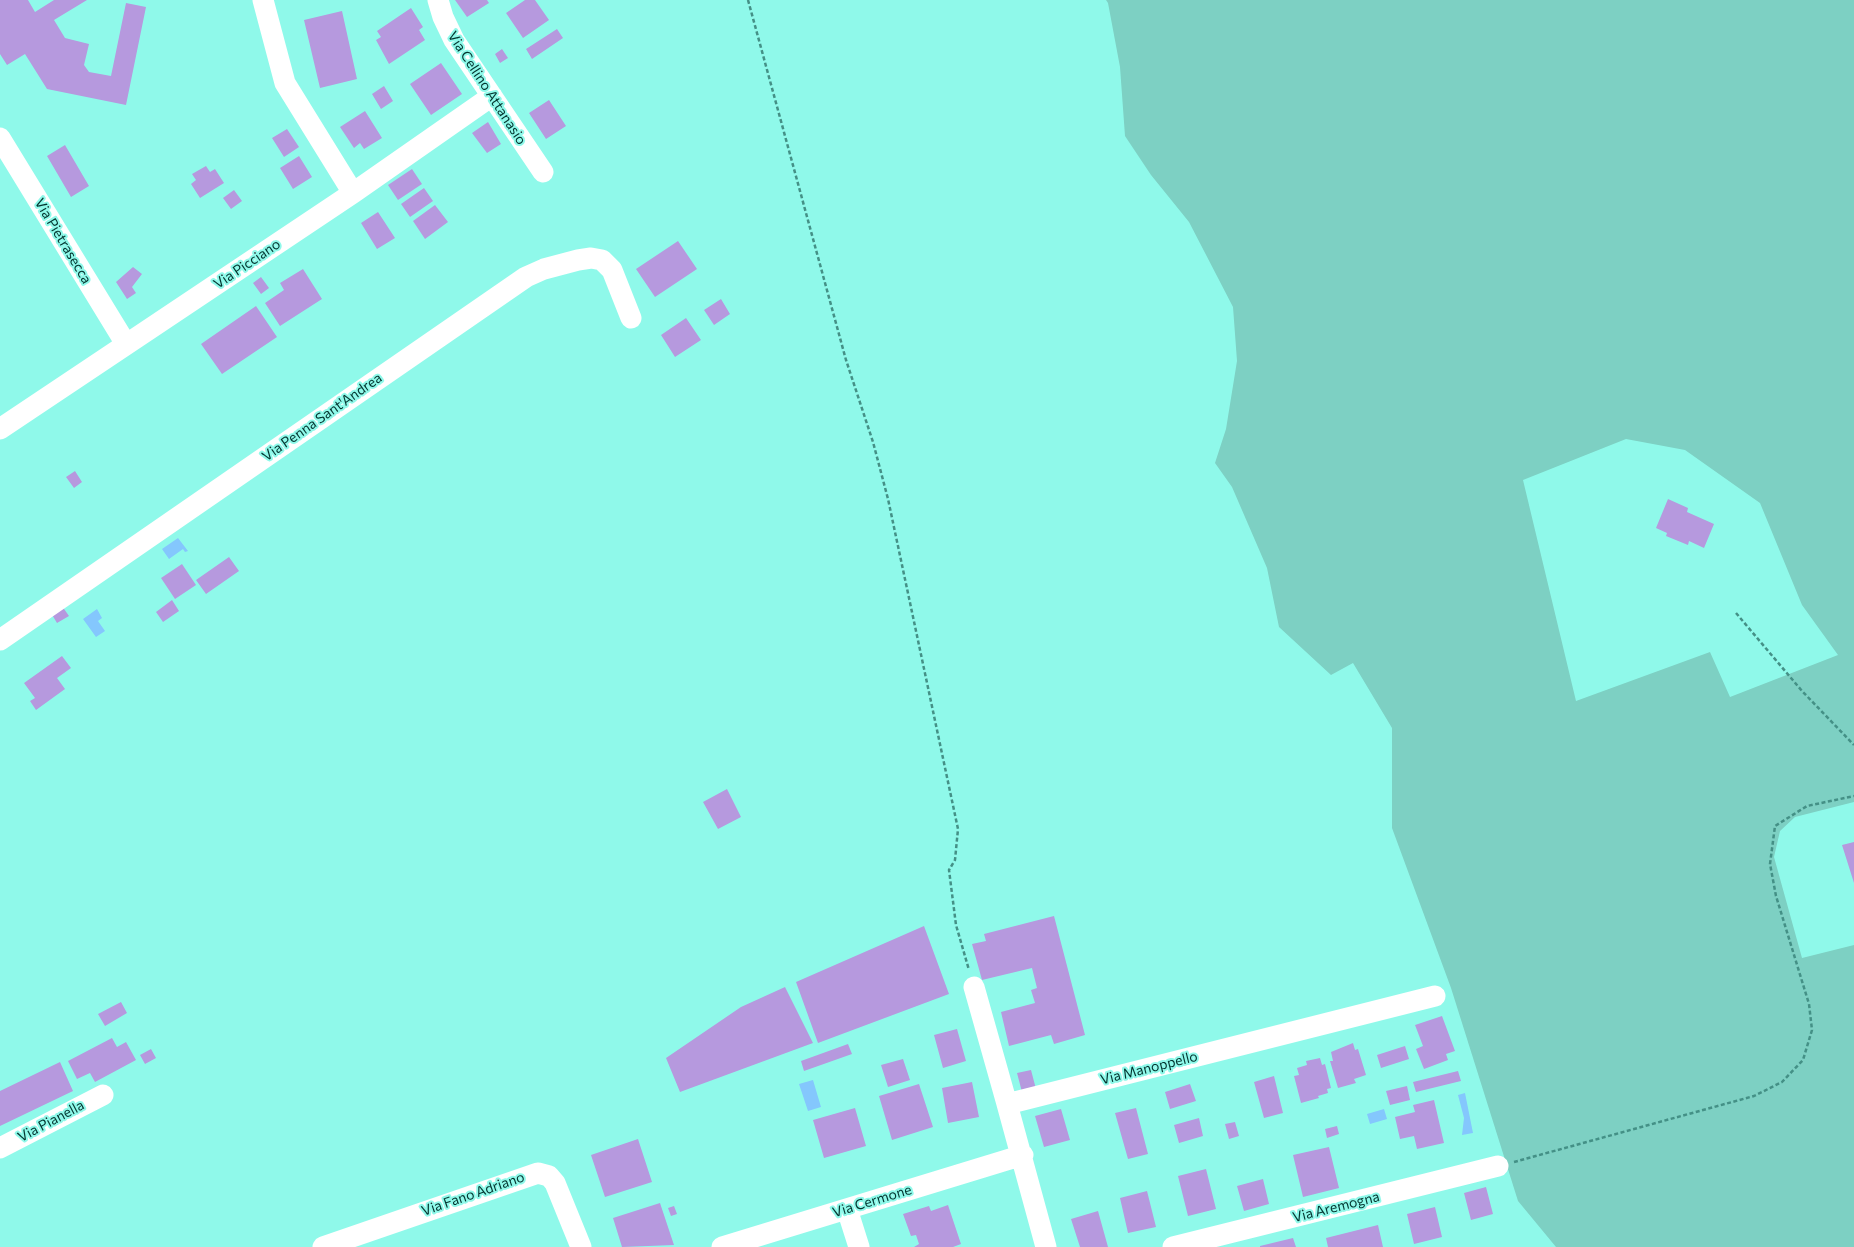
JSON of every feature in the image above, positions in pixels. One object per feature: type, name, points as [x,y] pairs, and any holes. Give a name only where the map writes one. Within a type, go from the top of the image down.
[{"type":"street","points":[[263,0],[285,83],[353,193]]},
{"type":"street","name":"Via Cellino Attanasio","points":[[438,0],[443,17],[454,40],[543,172]]},
{"type":"street","name":"Via Picciano","points":[[0,429],[353,193],[492,96]]},
{"type":"street","name":"Via Pietrasecca","points":[[0,138],[126,344]]},
{"type":"street","name":"Via Penna Sant'Andrea","points":[[0,640],[526,278],[544,269],[578,260],[591,258],[602,260],[611,267],[631,318]]},
{"type":"street","points":[[974,987],[1023,1155],[1046,1247]]},
{"type":"street","name":"Via Manoppello","points":[[1007,1104],[1435,996]]},
{"type":"street","name":"Via Pianella","points":[[0,1148],[102,1095]]},
{"type":"street","name":"Via Cermone","points":[[722,1247],[1023,1155]]},
{"type":"street","name":"Via Aremogna","points":[[1173,1247],[1498,1166]]},
{"type":"street","name":"Via Fano Adriano","points":[[323,1247],[538,1173],[549,1176],[555,1183],[581,1247]]},
{"type":"street","points":[[847,1209],[859,1247]]},
{"type":"path","points":[[748,0],[846,360],[873,442],[888,499],[958,828],[955,860],[949,870],[956,925],[974,987]]},
{"type":"path","points":[[1736,613],[1802,691],[1854,745]]},
{"type":"path","points":[[1498,1166],[1754,1096],[1782,1082],[1787,1077],[1803,1060],[1812,1030],[1809,1004],[1776,896],[1770,864],[1775,826],[1807,806],[1854,796]]},
{"type":"shaded area","points":[[1106,0],[1854,0],[1854,802],[1795,817],[1780,831],[1774,857],[1802,958],[1854,945],[1854,1247],[1556,1247],[1518,1201],[1451,988],[1392,828],[1392,728],[1353,663],[1331,675],[1279,627],[1267,568],[1232,487],[1215,463],[1226,429],[1237,361],[1233,307],[1189,222],[1151,175],[1125,136],[1120,67]],"holes":[[[1626,439],[1685,450],[1760,503],[1802,605],[1838,655],[1730,697],[1710,652],[1576,701],[1523,480]]]},
{"type":"shaded area","points":[[178,538],[188,551],[185,552],[183,549],[169,559],[162,549]]},
{"type":"shaded area","points":[[97,609],[102,618],[98,621],[105,631],[96,637],[83,619]]},
{"type":"shaded area","points":[[813,1080],[821,1107],[808,1111],[799,1084]]},
{"type":"shaded area","points":[[1465,1093],[1473,1133],[1462,1135],[1464,1118],[1458,1095]]},
{"type":"shaded area","points":[[1384,1109],[1387,1119],[1370,1124],[1367,1114]]},
{"type":"building","points":[[0,0],[28,0],[35,12],[54,0],[87,0],[54,20],[65,38],[89,44],[84,65],[89,72],[111,76],[126,3],[146,7],[126,105],[47,89],[25,54],[7,65],[0,54]]},
{"type":"building","points":[[455,0],[487,0],[489,3],[467,17]]},
{"type":"building","points":[[525,0],[535,0],[549,20],[523,38],[506,13]]},
{"type":"building","points":[[411,8],[423,27],[419,30],[425,40],[389,64],[376,40],[381,37],[377,31]]},
{"type":"building","points":[[342,11],[357,79],[320,88],[304,20]]},
{"type":"building","points":[[557,29],[563,38],[532,59],[526,49]]},
{"type":"building","points":[[502,49],[508,58],[500,63],[495,54]]},
{"type":"building","points":[[441,63],[462,94],[431,115],[410,84]]},
{"type":"building","points":[[384,86],[393,101],[381,109],[372,94]]},
{"type":"building","points":[[549,100],[566,126],[546,139],[529,113]]},
{"type":"building","points":[[365,111],[382,138],[364,149],[360,143],[354,148],[340,127]]},
{"type":"building","points":[[488,122],[501,144],[487,153],[472,133]]},
{"type":"building","points":[[287,129],[299,147],[284,157],[272,138]]},
{"type":"building","points":[[65,145],[89,186],[71,197],[47,156]]},
{"type":"building","points":[[299,156],[312,177],[293,189],[280,168]]},
{"type":"building","points":[[206,166],[210,172],[215,169],[224,183],[200,198],[191,184],[196,180],[192,174]]},
{"type":"building","points":[[412,169],[422,184],[398,200],[388,185]]},
{"type":"building","points":[[424,188],[433,201],[410,217],[401,204]]},
{"type":"building","points":[[234,190],[242,201],[231,209],[223,198]]},
{"type":"building","points":[[435,205],[448,222],[425,239],[413,221]]},
{"type":"building","points":[[378,212],[395,238],[377,249],[361,223]]},
{"type":"building","points":[[678,241],[697,269],[655,297],[636,269]]},
{"type":"building","points":[[133,267],[142,274],[132,287],[136,293],[127,299],[116,282]]},
{"type":"building","points":[[303,269],[322,299],[280,326],[265,303],[284,290],[280,283]]},
{"type":"building","points":[[261,277],[269,288],[261,294],[253,283]]},
{"type":"building","points":[[721,299],[730,314],[714,325],[704,310]]},
{"type":"building","points":[[256,306],[277,337],[222,374],[201,344]]},
{"type":"building","points":[[686,318],[701,340],[675,357],[661,335]]},
{"type":"building","points":[[75,471],[82,482],[74,488],[66,477]]},
{"type":"building","points":[[1668,499],[1688,508],[1687,512],[1714,524],[1704,548],[1689,541],[1688,545],[1666,536],[1667,533],[1656,528]]},
{"type":"building","points":[[229,557],[239,571],[206,594],[196,580]]},
{"type":"building","points":[[182,564],[196,585],[175,599],[161,578]]},
{"type":"building","points":[[172,600],[179,611],[163,622],[156,612]]},
{"type":"building","points":[[62,606],[69,616],[57,623],[51,613]]},
{"type":"building","points":[[62,656],[71,668],[57,678],[65,689],[36,710],[30,701],[35,698],[24,683]]},
{"type":"building","points":[[727,789],[741,817],[718,829],[703,802]]},
{"type":"building","points":[[1854,842],[1854,883],[1842,845]]},
{"type":"building","points":[[1054,916],[1085,1035],[1054,1044],[1051,1035],[1009,1046],[1001,1012],[1035,1003],[1031,990],[1037,988],[1032,968],[982,980],[972,944],[986,941],[984,934]]},
{"type":"building","points":[[924,926],[949,994],[818,1043],[796,982]]},
{"type":"building","points":[[785,987],[813,1043],[680,1092],[666,1058],[741,1007]]},
{"type":"building","points":[[121,1002],[127,1013],[105,1026],[98,1014]]},
{"type":"building","points":[[1442,1016],[1455,1051],[1446,1054],[1448,1060],[1424,1069],[1416,1049],[1423,1046],[1415,1025]]},
{"type":"building","points":[[957,1029],[966,1061],[943,1068],[934,1035]]},
{"type":"building","points":[[112,1038],[117,1047],[126,1042],[136,1060],[95,1082],[90,1073],[77,1079],[68,1061]]},
{"type":"building","points":[[1353,1043],[1355,1050],[1358,1049],[1366,1075],[1354,1079],[1356,1083],[1338,1088],[1330,1061],[1333,1061],[1331,1052]]},
{"type":"building","points":[[848,1044],[852,1054],[804,1071],[801,1061]]},
{"type":"building","points":[[1405,1046],[1409,1059],[1381,1068],[1377,1055]]},
{"type":"building","points":[[151,1049],[156,1058],[145,1064],[140,1055]]},
{"type":"building","points":[[1320,1058],[1322,1065],[1325,1064],[1331,1088],[1327,1089],[1328,1093],[1318,1096],[1319,1098],[1301,1103],[1294,1076],[1299,1075],[1297,1068],[1307,1065],[1306,1061]]},
{"type":"building","points":[[903,1059],[910,1080],[888,1087],[881,1065]]},
{"type":"building","points":[[60,1062],[73,1091],[0,1126],[0,1091]]},
{"type":"building","points":[[1031,1070],[1036,1089],[1022,1092],[1017,1073]]},
{"type":"building","points":[[1458,1071],[1461,1081],[1416,1092],[1413,1082]]},
{"type":"building","points":[[1274,1076],[1283,1113],[1264,1118],[1254,1082]]},
{"type":"building","points":[[972,1082],[979,1117],[948,1123],[942,1088]]},
{"type":"building","points":[[919,1084],[933,1127],[892,1140],[879,1096]]},
{"type":"building","points":[[1190,1084],[1196,1101],[1170,1109],[1165,1092]]},
{"type":"building","points":[[1407,1086],[1410,1100],[1390,1105],[1386,1091]]},
{"type":"building","points":[[1434,1100],[1444,1143],[1417,1149],[1414,1136],[1400,1139],[1395,1117],[1415,1112],[1413,1105]]},
{"type":"building","points":[[855,1108],[866,1146],[824,1158],[813,1120]]},
{"type":"building","points":[[1136,1108],[1148,1154],[1128,1159],[1115,1113]]},
{"type":"building","points":[[1061,1109],[1070,1140],[1044,1147],[1035,1116]]},
{"type":"building","points":[[1199,1118],[1203,1136],[1179,1143],[1174,1125]]},
{"type":"building","points":[[1235,1122],[1239,1136],[1229,1139],[1225,1124]]},
{"type":"building","points":[[1337,1126],[1339,1134],[1327,1138],[1325,1129]]},
{"type":"building","points":[[638,1139],[652,1182],[605,1197],[591,1155]]},
{"type":"building","points":[[1329,1147],[1339,1188],[1303,1197],[1293,1155]]},
{"type":"building","points":[[1206,1169],[1216,1209],[1188,1216],[1178,1176]]},
{"type":"building","points":[[1263,1179],[1269,1204],[1244,1211],[1237,1186]]},
{"type":"building","points":[[1486,1187],[1493,1214],[1471,1220],[1464,1193]]},
{"type":"building","points":[[1147,1191],[1156,1227],[1128,1233],[1120,1198]]},
{"type":"building","points":[[660,1203],[674,1245],[622,1247],[613,1218]]},
{"type":"building","points":[[948,1205],[961,1244],[953,1247],[914,1247],[919,1244],[916,1235],[911,1236],[903,1214],[929,1206],[931,1211]]},
{"type":"building","points":[[674,1206],[677,1214],[671,1216],[668,1208]]},
{"type":"building","points":[[1435,1207],[1442,1237],[1414,1244],[1407,1214]]},
{"type":"building","points":[[1098,1211],[1108,1247],[1080,1247],[1071,1219]]},
{"type":"building","points":[[1378,1225],[1383,1247],[1328,1247],[1326,1238]]},
{"type":"building","points":[[1293,1238],[1296,1247],[1260,1247],[1260,1246]]}]
